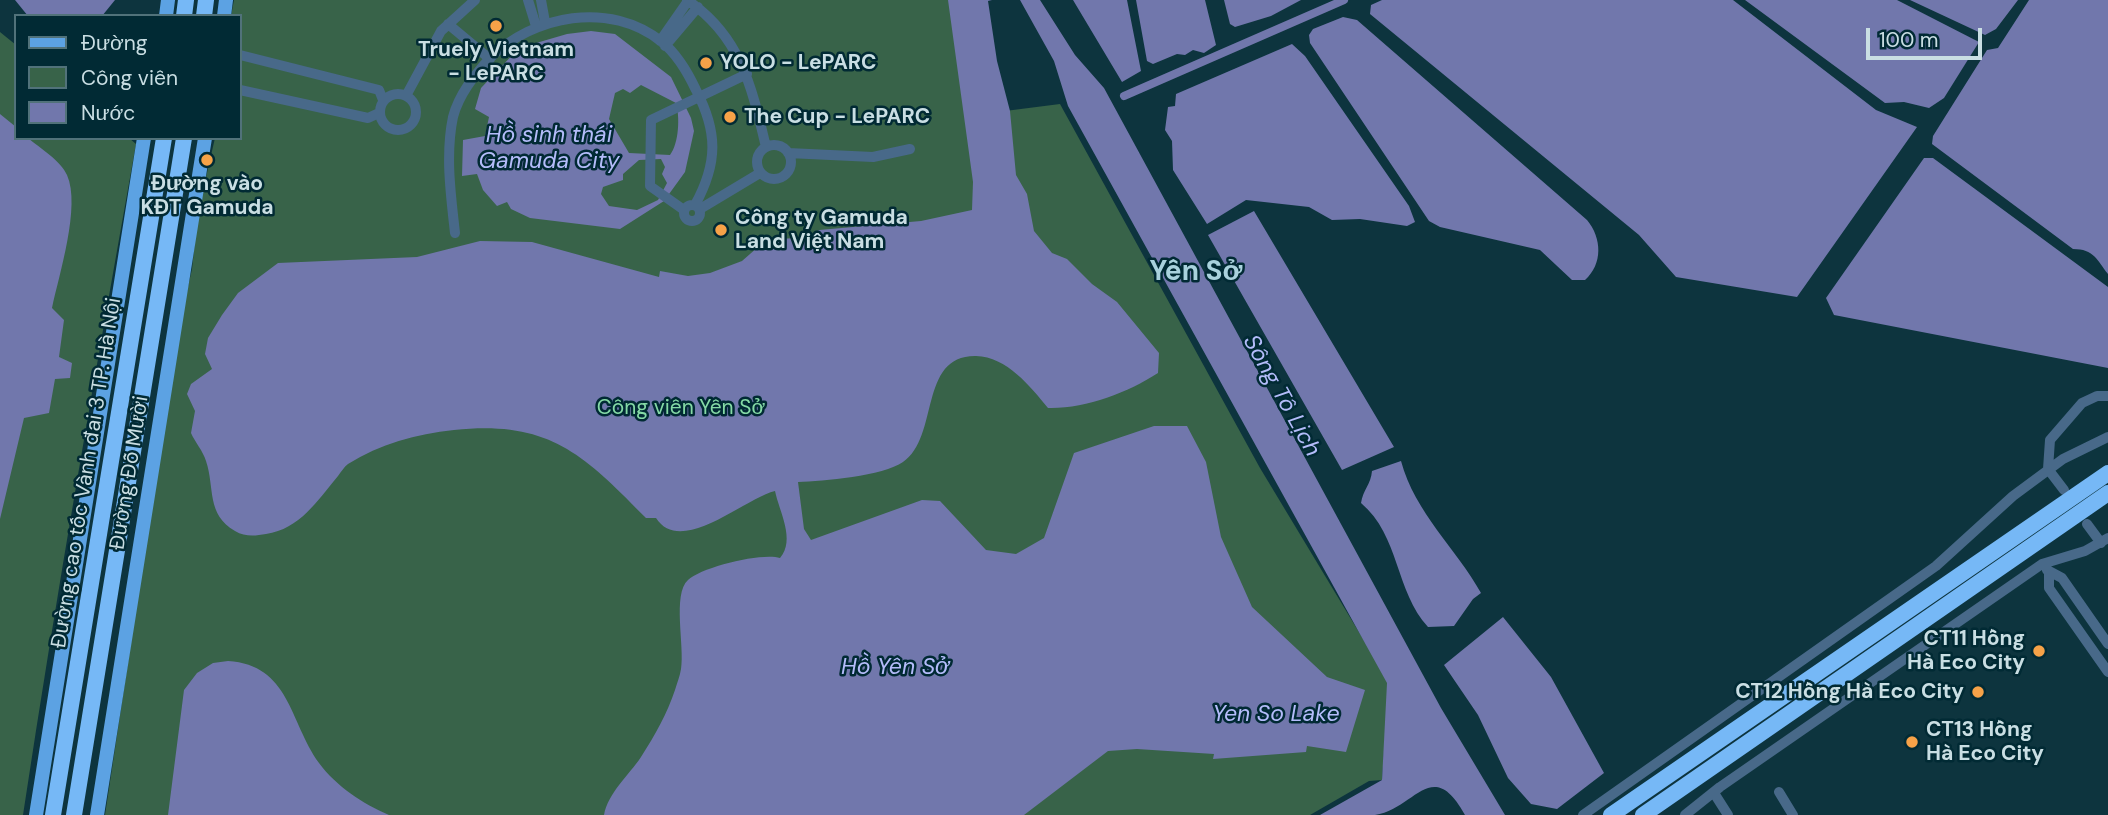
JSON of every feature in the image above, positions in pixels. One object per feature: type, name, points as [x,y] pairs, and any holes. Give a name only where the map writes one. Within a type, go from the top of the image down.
[{"type":"highway","name":"Đường cao tốc Vành đai 3 TP. Hà Nội","points":[[53,815],[164,140]]},
{"type":"highway","name":"Đường cao tốc Vành đai 3 TP. Hà Nội","points":[[74,815],[184,140]]},
{"type":"highway","points":[[1611,815],[2108,473]]},
{"type":"highway","points":[[1643,815],[2108,493]]},
{"type":"main road","name":"Đường Đỗ Mười","points":[[36,815],[144,140]]},
{"type":"main road","name":"Đường Đỗ Mười","points":[[97,815],[205,140]]},
{"type":"street","points":[[407,94],[423,61],[450,23],[475,0]]},
{"type":"street","points":[[528,0],[541,24]]},
{"type":"street","points":[[541,0],[541,24]]},
{"type":"street","points":[[663,44],[691,3],[729,41],[747,74],[766,147]]},
{"type":"street","points":[[455,233],[450,145],[454,115],[470,79],[507,41],[541,24],[596,17],[629,24],[663,44],[687,72],[700,96],[706,108],[714,145],[705,186],[693,208]]},
{"type":"street","points":[[450,23],[491,58]]},
{"type":"street","points":[[242,56],[379,90],[383,100],[379,113],[384,125],[396,131],[409,127],[416,117],[416,104],[407,94],[394,93],[383,100]]},
{"type":"street","points":[[747,74],[651,121],[650,187],[663,197],[693,208],[760,173]]},
{"type":"street","points":[[242,90],[368,118],[379,113]]},
{"type":"street","points":[[760,173],[758,156],[766,147],[778,146],[788,153],[873,157],[910,149]]},
{"type":"street","points":[[760,173],[771,179],[784,176],[790,165],[788,153]]},
{"type":"street","points":[[2064,490],[2048,469],[2050,440],[2082,403],[2096,396],[2108,396]]},
{"type":"street","points":[[1583,815],[1936,566],[2013,496],[2048,469],[2108,437]]},
{"type":"street","points":[[1685,815],[2045,568],[2105,540],[2087,524]]},
{"type":"street","points":[[2045,568],[2062,578],[2108,645]]},
{"type":"street","points":[[2045,568],[2049,588],[2108,673]]},
{"type":"street","points":[[1779,792],[1793,815]]},
{"type":"street","points":[[1714,793],[1728,815]]},
{"type":"green space","name":"Công viên Yên Sở","points":[[234,0],[949,0],[966,116],[1060,104],[1260,468],[1389,682],[1382,780],[1369,781],[1310,815],[105,815],[177,336],[192,269],[198,212],[215,140],[242,140],[242,14],[231,14]]},
{"type":"green space","points":[[0,32],[14,43],[14,140],[131,140],[136,144],[77,479],[23,815],[0,815]]},
{"type":"water","points":[[15,0],[115,0],[104,14],[26,14]]},
{"type":"water","name":"Hồ Yên Sở","points":[[948,0],[992,0],[988,1],[997,61],[1010,111],[1016,175],[1027,194],[1034,231],[1052,253],[1067,259],[1092,284],[1117,302],[1159,353],[1158,373],[1133,387],[1091,403],[1048,408],[1017,374],[998,361],[976,356],[958,359],[945,369],[937,383],[922,435],[903,462],[868,474],[798,482],[804,529],[811,540],[922,500],[940,501],[986,550],[1016,554],[1044,538],[1074,453],[1154,426],[1187,426],[1206,462],[1221,537],[1252,607],[1327,677],[1365,690],[1346,752],[1307,746],[1306,752],[1213,759],[1214,754],[1137,749],[1108,751],[1024,815],[604,815],[614,792],[656,732],[675,690],[681,672],[680,609],[683,587],[688,580],[705,570],[747,559],[780,558],[785,551],[787,534],[775,491],[697,528],[681,531],[667,528],[656,518],[646,518],[603,476],[562,446],[515,431],[487,428],[412,437],[360,457],[345,467],[307,512],[278,531],[250,536],[235,531],[220,517],[213,500],[206,461],[191,433],[195,411],[187,394],[191,384],[212,369],[205,354],[208,338],[222,315],[238,293],[278,263],[417,257],[480,241],[532,242],[659,277],[660,271],[688,276],[710,273],[742,261],[766,240],[809,237],[819,230],[921,221],[972,210],[973,182]]},
{"type":"water","points":[[1020,0],[1040,0],[1075,55],[1104,88],[1441,708],[1505,815],[1465,815],[1443,789],[1433,787],[1423,790],[1389,811],[1375,815],[1320,815],[1382,780],[1387,683],[1068,106],[1054,61]]},
{"type":"water","points":[[1073,0],[1127,0],[1141,71],[1122,82]]},
{"type":"water","points":[[1136,0],[1205,0],[1216,45],[1204,53],[1193,50],[1153,64],[1147,61]]},
{"type":"water","points":[[1224,0],[1301,0],[1271,16],[1235,27],[1230,24]]},
{"type":"water","points":[[1382,0],[1733,0],[1876,110],[1917,127],[1797,297],[1676,277],[1639,235],[1370,14],[1371,5]]},
{"type":"water","points":[[1745,0],[1897,0],[1979,42],[1944,98],[1929,108],[1904,102],[1885,103]]},
{"type":"water","points":[[1910,0],[2018,0],[1996,29],[1985,35]]},
{"type":"water","points":[[2029,0],[2108,0],[2108,274],[2090,253],[2073,249],[1932,144],[1933,136],[1987,50],[1998,48]]},
{"type":"water","points":[[1343,17],[1357,20],[1587,220],[1596,235],[1598,251],[1595,266],[1585,280],[1572,280],[1540,250],[1440,227],[1429,221],[1310,43],[1309,35],[1313,29]]},
{"type":"water","name":"Hồ sinh thái Gamuda City","points":[[591,31],[615,34],[671,77],[691,118],[694,131],[685,172],[664,201],[620,229],[530,218],[511,209],[507,202],[497,206],[483,190],[477,174],[462,176],[463,140],[485,136],[489,117],[475,109],[481,88],[519,48],[567,34]],"holes":[[[641,85],[676,103],[678,130],[670,155],[629,153],[609,119],[615,93],[623,89],[630,93]],[[661,159],[665,167],[662,174],[667,183],[658,200],[637,210],[609,206],[601,194],[603,187],[623,180],[623,174],[639,160]]]},
{"type":"water","points":[[1292,44],[1305,56],[1409,206],[1415,222],[1407,226],[1360,219],[1332,220],[1309,207],[1246,200],[1207,224],[1173,170],[1172,141],[1165,130],[1168,107],[1175,106],[1176,94]]},
{"type":"water","points":[[0,114],[14,125],[14,140],[30,140],[55,160],[67,175],[71,188],[72,204],[64,260],[52,308],[64,320],[59,357],[72,363],[70,378],[55,379],[49,413],[24,418],[0,519]]},
{"type":"water","points":[[1924,158],[1933,158],[2108,287],[2108,368],[1834,315],[1826,298]]},
{"type":"water","points":[[1254,211],[1394,447],[1342,470],[1208,235]]},
{"type":"water","points":[[1401,461],[1407,480],[1426,514],[1481,593],[1473,599],[1454,626],[1428,627],[1417,613],[1383,531],[1374,516],[1361,503],[1372,471]]},
{"type":"water","points":[[1503,617],[1551,677],[1604,773],[1557,809],[1531,804],[1508,778],[1478,715],[1444,665]]},
{"type":"water","points":[[228,661],[248,665],[264,673],[276,684],[319,763],[351,794],[389,815],[168,815],[184,690],[197,673],[213,663]]},
{"type":"waterway","points":[[1124,96],[1344,0]]},
{"type":"place","name":"Truely Vietnam - LePARC","points":[[496,26]]},
{"type":"place","name":"YOLO - LePARC","points":[[706,63]]},
{"type":"place","name":"The Cup - LePARC","points":[[730,117]]},
{"type":"place","name":"Đường vào KĐT Gamuda","points":[[207,160]]},
{"type":"place","name":"Công ty Gamuda Land Việt Nam","points":[[721,230]]},
{"type":"place","name":"CT11 Hồng Hà Eco City","points":[[2039,651]]},
{"type":"place","name":"CT12 Hồng Hà Eco City","points":[[1978,692]]},
{"type":"place","name":"CT13 Hồng Hà Eco City","points":[[1912,742]]},
{"type":"district","name":"Yên Sở","points":[[1196,273]]},
{"type":"water label","name":"Sông Tô Lịch","points":[[1281,396]]},
{"type":"water label","name":"Yen So Lake","points":[[1276,715]]}]
